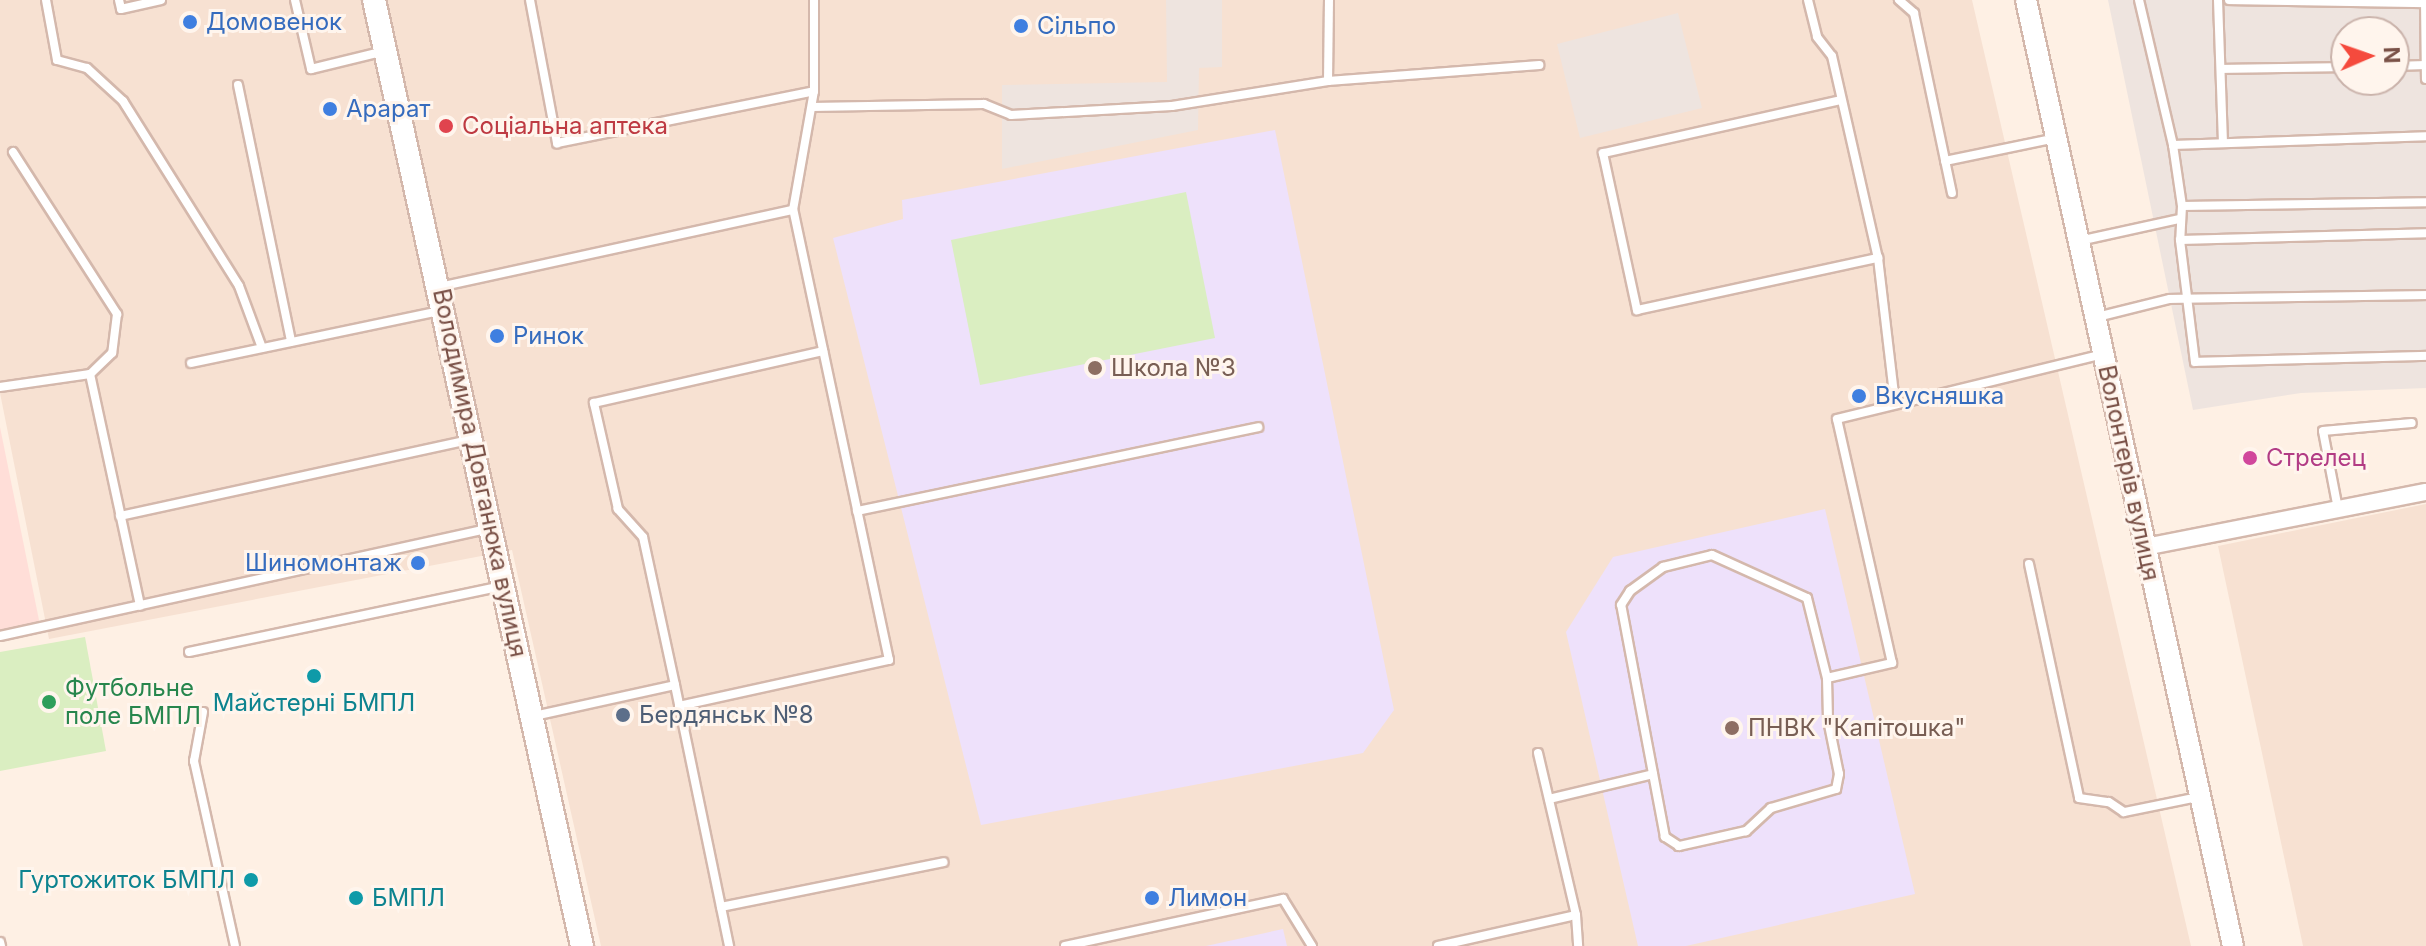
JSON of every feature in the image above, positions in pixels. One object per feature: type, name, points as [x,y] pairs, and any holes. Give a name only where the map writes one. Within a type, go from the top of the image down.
[{"type":"main road","name":"Володимира Довганюка вулиця","points":[[374,0],[474,439],[582,946]]},
{"type":"street","name":"Волонтерів вулиця","points":[[2026,0],[2233,946]]},
{"type":"street","points":[[2145,547],[2426,492]]},
{"type":"lane","points":[[46,0],[57,60],[87,68],[123,101],[239,286],[262,348]]},
{"type":"lane","points":[[119,0],[121,9],[161,0]]},
{"type":"lane","points":[[295,0],[311,69],[386,51]]},
{"type":"lane","points":[[530,0],[557,143],[814,91]]},
{"type":"lane","points":[[679,706],[889,660],[793,210],[814,91],[814,0]]},
{"type":"lane","points":[[1328,81],[1329,0]]},
{"type":"lane","points":[[1808,0],[1817,37],[1832,56],[1878,258],[1895,403]]},
{"type":"lane","points":[[1899,0],[1914,13],[1952,193]]},
{"type":"lane","points":[[2139,0],[2173,145],[2182,206],[2179,219],[2184,299],[2195,362],[2426,356]]},
{"type":"lane","points":[[2218,0],[2223,143]]},
{"type":"lane","points":[[2229,0],[2425,2],[2426,79]]},
{"type":"lane","points":[[812,107],[984,104],[1011,115],[1172,106],[1328,81],[1539,65]]},
{"type":"lane","points":[[2221,69],[2330,67]]},
{"type":"lane","points":[[238,85],[291,342]]},
{"type":"lane","points":[[1841,100],[1603,153],[1637,310],[1878,258]]},
{"type":"lane","points":[[2173,145],[2426,136]]},
{"type":"lane","points":[[1945,161],[2056,138]]},
{"type":"lane","points":[[0,387],[90,374],[112,353],[117,314],[13,152]]},
{"type":"lane","points":[[2182,206],[2426,202]]},
{"type":"lane","points":[[439,287],[793,210]]},
{"type":"lane","points":[[2079,241],[2179,219]]},
{"type":"lane","points":[[2180,240],[2426,233]]},
{"type":"lane","points":[[2095,318],[2184,299],[2426,295]]},
{"type":"lane","points":[[191,363],[444,310]]},
{"type":"lane","points":[[729,946],[643,537],[618,509],[594,403],[823,351]]},
{"type":"lane","points":[[1827,678],[1892,663],[1837,419],[2103,354]]},
{"type":"lane","points":[[90,374],[140,606]]},
{"type":"lane","points":[[2338,509],[2323,431],[2412,423]]},
{"type":"lane","points":[[857,511],[1258,427]]},
{"type":"lane","points":[[120,516],[474,439]]},
{"type":"lane","points":[[0,636],[492,528]]},
{"type":"lane","points":[[1712,555],[1807,598],[1827,678],[1828,720],[1839,774],[1836,789],[1825,795],[1771,808],[1746,831],[1679,846],[1665,837],[1621,605],[1643,579],[1663,567],[1712,555]]},
{"type":"lane","points":[[2029,564],[2079,798],[2109,802],[2124,812],[2200,796]]},
{"type":"lane","points":[[189,652],[505,585]]},
{"type":"lane","points":[[533,717],[675,685]]},
{"type":"lane","points":[[203,712],[194,761],[235,946]]},
{"type":"lane","points":[[1538,753],[1576,915],[1578,946]]},
{"type":"lane","points":[[1549,799],[1653,774]]},
{"type":"lane","points":[[721,907],[944,862]]},
{"type":"lane","points":[[1065,946],[1283,899],[1312,946]]},
{"type":"lane","points":[[1438,946],[1576,915]]},
{"type":"shaded area","points":[[0,0],[1972,0],[2191,946],[601,946],[512,550],[49,639],[0,393]]},
{"type":"shaded area","points":[[1166,0],[1222,0],[1222,67],[1199,68],[1198,130],[1002,169],[1002,85],[1167,82]]},
{"type":"shaded area","points":[[2108,0],[2426,0],[2426,388],[2301,393],[2193,410]]},
{"type":"shaded area","points":[[1678,13],[1702,108],[1580,138],[1557,44]]},
{"type":"shaded area","name":"Школа №3","points":[[1275,130],[1394,710],[1363,753],[981,825],[833,238],[903,219],[902,200]]},
{"type":"shaded area","points":[[0,427],[40,625],[0,633]]},
{"type":"shaded area","points":[[2426,504],[2426,946],[2303,946],[2218,546]]},
{"type":"shaded area","name":"ПНВК \"Капітошка\"","points":[[1825,509],[1915,894],[1686,946],[1638,946],[1566,632],[1613,557]]},
{"type":"shaded area","points":[[1283,929],[1287,946],[1206,946]]},
{"type":"green space","points":[[1186,192],[1215,338],[980,385],[951,240]]},
{"type":"green space","name":"Футбольне поле БМПЛ","points":[[85,637],[106,751],[0,771],[0,652]]},
{"type":"place","name":"Домовенок","points":[[190,22]]},
{"type":"place","name":"Сільпо","points":[[1021,26]]},
{"type":"place","name":"Арарат","points":[[330,109]]},
{"type":"place","name":"Соціальна аптека","points":[[446,126]]},
{"type":"place","name":"Ринок","points":[[497,336]]},
{"type":"place","name":"Школа №3","points":[[1095,368]]},
{"type":"place","name":"Вкусняшка","points":[[1859,396]]},
{"type":"place","name":"Стрелец","points":[[2250,458]]},
{"type":"place","name":"Шиномонтаж","points":[[418,563]]},
{"type":"place","name":"Майстерні БМПЛ","points":[[314,676]]},
{"type":"place","name":"Футбольне поле БМПЛ","points":[[49,702]]},
{"type":"place","name":"Бердянськ №8","points":[[623,715]]},
{"type":"place","name":"ПНВК \"Капітошка\"","points":[[1732,728]]},
{"type":"place","name":"Гуртожиток БМПЛ","points":[[251,880]]},
{"type":"place","name":"БМПЛ","points":[[356,898]]},
{"type":"place","name":"Лимон","points":[[1152,898]]}]
